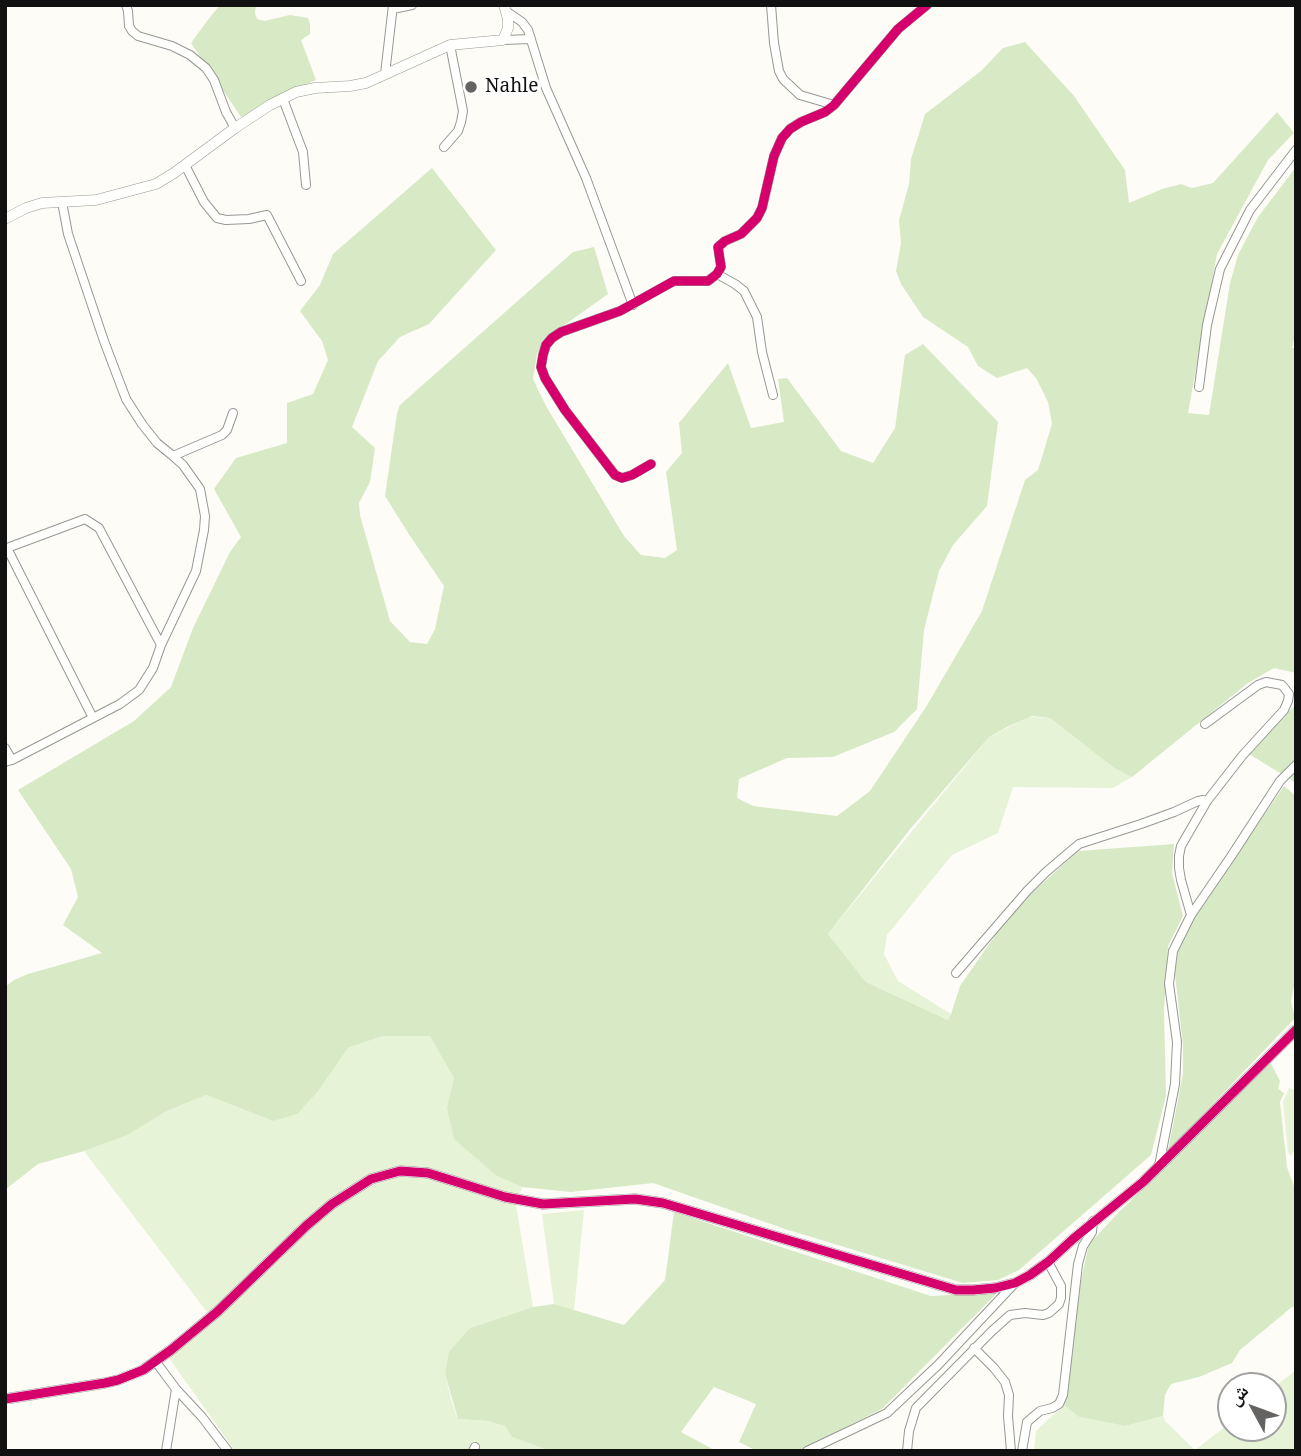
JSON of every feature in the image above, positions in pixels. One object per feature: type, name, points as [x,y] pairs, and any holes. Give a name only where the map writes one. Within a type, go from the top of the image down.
[{"type":"street","points":[[125,5],[129,26],[138,36],[172,46],[190,55],[206,68],[235,128]]},
{"type":"street","points":[[385,74],[393,7],[412,5]]},
{"type":"street","points":[[771,5],[779,71],[783,79],[800,95],[834,105]]},
{"type":"street","points":[[651,464],[632,475],[622,478],[615,475],[565,410],[545,378],[541,367],[546,345],[561,332],[600,319],[674,281],[708,281],[717,274],[721,267],[719,247],[725,241],[741,234],[757,218],[762,208],[771,165],[782,138],[790,129],[834,105],[898,29],[927,5]]},
{"type":"street","points":[[505,8],[522,22],[531,39],[546,88],[586,178],[633,304]]},
{"type":"street","points":[[503,40],[508,28],[505,8]]},
{"type":"street","points":[[5,219],[34,205],[96,200],[156,184],[235,128],[296,92],[366,83],[450,46],[531,39]]},
{"type":"street","points":[[444,147],[458,131],[463,111],[450,46]]},
{"type":"street","points":[[283,99],[303,152],[306,185]]},
{"type":"street","points":[[1199,387],[1207,325],[1220,269],[1250,210],[1296,150]]},
{"type":"street","points":[[185,165],[204,202],[218,218],[249,219],[267,215],[300,281]]},
{"type":"street","points":[[5,748],[8,761],[120,704],[139,690],[153,668],[195,571],[204,530],[205,516],[200,489],[183,465],[157,443],[142,424],[132,411],[120,386],[68,234],[62,202]]},
{"type":"street","points":[[717,274],[744,291],[757,317],[762,352],[773,395]]},
{"type":"street","points":[[173,456],[222,435],[227,430],[233,413]]},
{"type":"street","points":[[93,718],[6,548],[85,519],[99,528],[161,645]]},
{"type":"street","points":[[1191,915],[1181,880],[1181,846],[1206,801],[1284,710],[1289,694],[1282,685],[1266,682],[1205,724]]},
{"type":"street","points":[[1159,1167],[1172,1105],[1177,1061],[1169,984],[1170,966],[1176,944],[1191,915],[1280,781],[1296,765]]},
{"type":"street","points":[[956,973],[1027,891],[1073,848],[1198,801],[1206,801]]},
{"type":"street","points":[[5,1399],[118,1380],[156,1362],[217,1312],[332,1204],[371,1179],[400,1171],[428,1173],[505,1197],[544,1205],[635,1199],[663,1203],[956,1290],[984,1289],[1015,1283],[1048,1262],[1159,1167],[1296,1030]]},
{"type":"street","points":[[1022,1451],[1027,1422],[1041,1411],[1059,1404],[1063,1395],[1078,1264],[1083,1246],[1092,1232],[1093,1221]]},
{"type":"street","points":[[907,1451],[909,1431],[916,1408],[974,1348],[1010,1315],[1044,1315],[1059,1304],[1060,1286],[1048,1262]]},
{"type":"street","points":[[807,1451],[893,1409],[1015,1283]]},
{"type":"street","points":[[974,1348],[1005,1382],[1009,1395],[1011,1451]]},
{"type":"street","points":[[156,1362],[220,1439],[226,1451]]},
{"type":"street","points":[[166,1451],[176,1389]]},
{"type":"green space","points":[[220,5],[256,5],[257,19],[264,21],[290,15],[308,18],[310,34],[301,40],[316,80],[241,117],[191,43]]},
{"type":"green space","points":[[1025,42],[1074,96],[1125,170],[1129,203],[1181,184],[1192,188],[1213,183],[1277,112],[1294,133],[1268,160],[1217,254],[1188,413],[1209,415],[1230,283],[1238,255],[1258,217],[1296,167],[1296,331],[1292,348],[1296,348],[1296,673],[1274,668],[1248,683],[1132,777],[1114,768],[1050,718],[1032,716],[989,737],[911,828],[828,934],[866,982],[948,1020],[960,986],[1012,911],[1078,851],[1174,844],[1172,873],[1183,916],[1168,946],[1164,1009],[1166,1096],[1151,1155],[1019,1270],[998,1280],[963,1283],[785,1229],[653,1183],[571,1192],[522,1187],[497,1176],[454,1139],[447,1108],[454,1078],[430,1036],[383,1036],[348,1048],[319,1090],[297,1114],[273,1121],[206,1095],[165,1112],[128,1135],[38,1164],[5,1191],[5,987],[28,974],[102,953],[63,925],[78,897],[71,869],[18,790],[134,721],[171,687],[193,628],[230,552],[241,537],[214,489],[236,458],[287,443],[287,403],[313,394],[328,360],[322,341],[300,311],[320,285],[333,254],[432,168],[496,250],[429,324],[400,337],[378,361],[352,427],[375,448],[370,482],[359,503],[360,515],[390,621],[410,642],[427,644],[435,629],[444,586],[385,496],[400,405],[573,252],[594,247],[608,294],[549,336],[537,354],[533,379],[546,406],[624,536],[641,555],[665,558],[677,550],[666,472],[682,453],[679,423],[728,363],[751,428],[784,422],[778,379],[787,378],[841,451],[873,463],[895,428],[905,355],[923,344],[998,422],[987,506],[953,545],[939,571],[924,630],[917,709],[894,732],[833,757],[787,758],[739,779],[737,798],[753,806],[837,816],[870,791],[926,707],[982,611],[1025,480],[1038,470],[1052,424],[1048,402],[1036,378],[1027,368],[997,378],[978,366],[968,347],[923,317],[901,284],[896,271],[901,243],[899,220],[909,184],[911,159],[925,114],[981,71],[1003,48]]},
{"type":"green space","points":[[1296,704],[1296,783],[1249,754]]},
{"type":"green space","points":[[1029,717],[1050,718],[1114,768],[1132,777],[1113,788],[1013,787],[998,833],[952,855],[887,935],[884,954],[898,981],[951,1014],[948,1020],[866,982],[828,934],[989,737]]},
{"type":"green space","points":[[1284,786],[1296,796],[1296,977],[1291,1001],[1295,1018],[1168,1151],[1183,1073],[1183,1045],[1175,974],[1178,950],[1196,913]]},
{"type":"green space","points":[[383,1036],[430,1036],[455,1078],[447,1108],[497,1176],[522,1187],[516,1205],[533,1307],[470,1328],[445,1374],[458,1419],[487,1421],[505,1426],[513,1437],[550,1451],[235,1451],[169,1358],[214,1321],[84,1151],[128,1135],[165,1112],[206,1095],[273,1121],[319,1090],[348,1048]]},
{"type":"green space","points":[[1270,1062],[1280,1081],[1278,1089],[1284,1093],[1280,1102],[1287,1167],[1296,1192],[1296,1306],[1240,1350],[1232,1363],[1199,1377],[1171,1384],[1165,1395],[1163,1416],[1125,1426],[1079,1417],[1064,1405],[1081,1280],[1089,1244]]},
{"type":"green space","points":[[1289,1088],[1296,1091],[1296,1147],[1291,1156],[1288,1152],[1283,1102]]},
{"type":"green space","points":[[584,1210],[574,1311],[554,1304],[542,1214]]},
{"type":"green space","points":[[674,1212],[931,1296],[998,1292],[882,1409],[798,1451],[757,1451],[739,1442],[756,1404],[714,1387],[681,1432],[716,1451],[550,1451],[512,1437],[505,1426],[487,1421],[458,1419],[445,1374],[449,1352],[470,1328],[533,1307],[554,1304],[624,1325],[665,1280]]},
{"type":"green space","points":[[1296,1370],[1296,1451],[1034,1451],[1036,1431],[1064,1405],[1079,1417],[1125,1426],[1163,1416],[1195,1450],[1217,1433],[1217,1442],[1287,1442],[1287,1377]]},
{"type":"cycle path","points":[[651,464],[632,475],[622,478],[615,475],[565,410],[545,378],[541,367],[546,345],[561,332],[620,311],[674,281],[708,281],[717,274],[721,267],[718,247],[741,234],[757,218],[762,208],[774,156],[782,138],[801,122],[825,112],[834,105],[898,29],[927,5]]},
{"type":"cycle path","points":[[5,1399],[105,1383],[143,1370],[217,1312],[332,1204],[371,1179],[400,1171],[428,1173],[505,1197],[543,1204],[635,1199],[663,1203],[956,1290],[995,1288],[1015,1283],[1048,1262],[1143,1182],[1296,1030]]},
{"type":"place","name":"Nahle","points":[[471,87]]}]
